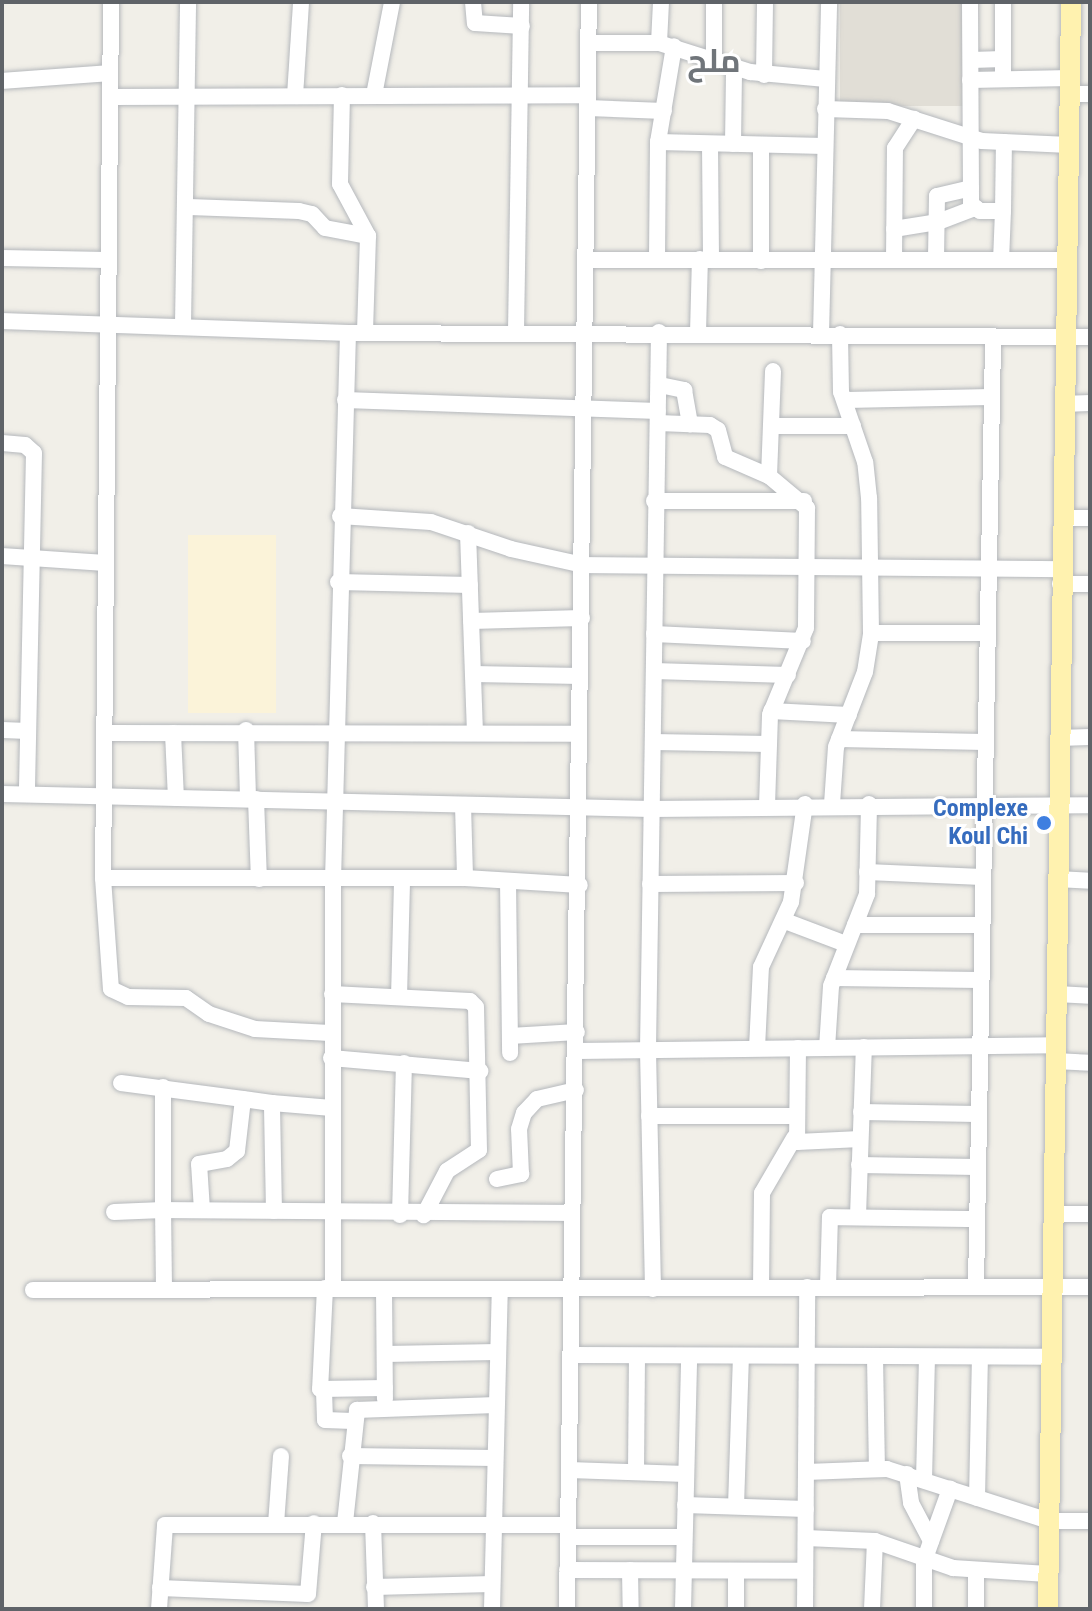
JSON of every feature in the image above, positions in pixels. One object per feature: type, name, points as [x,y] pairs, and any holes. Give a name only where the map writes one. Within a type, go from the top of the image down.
[{"type":"main road","points":[[1048,1609],[1064,338],[1069,145],[1077,89],[1071,2]]},
{"type":"street","points":[[111,2],[106,260],[103,878],[111,989],[128,997],[186,998],[209,1014],[255,1029],[330,1033]]},
{"type":"street","points":[[183,325],[189,207],[186,96],[188,2]]},
{"type":"street","points":[[295,96],[301,2]]},
{"type":"street","points":[[374,95],[392,2]]},
{"type":"street","points":[[473,2],[473,19],[478,25],[522,26]]},
{"type":"street","points":[[516,332],[515,195],[524,95],[521,2]]},
{"type":"street","points":[[567,1609],[580,885],[579,734],[589,2]]},
{"type":"street","points":[[657,258],[658,142],[664,111],[666,44],[661,2]]},
{"type":"street","points":[[714,2],[714,60]]},
{"type":"street","points":[[764,75],[765,2]]},
{"type":"street","points":[[821,334],[829,2]]},
{"type":"street","points":[[970,2],[971,188],[975,208]]},
{"type":"street","points":[[1003,2],[1003,79]]},
{"type":"street","points":[[589,43],[666,44],[764,75],[826,79]]},
{"type":"street","points":[[971,60],[1003,59]]},
{"type":"street","points":[[733,144],[734,68]]},
{"type":"street","points":[[2,81],[110,73]]},
{"type":"street","points":[[970,80],[1003,79],[1077,89]]},
{"type":"street","points":[[342,95],[340,184],[368,236],[345,400],[340,516],[330,1033],[332,1212],[329,1288],[319,1385],[324,1391],[325,1420],[353,1421]]},
{"type":"street","points":[[111,97],[524,95],[664,111]]},
{"type":"street","points":[[825,109],[874,109],[971,138],[1069,145]]},
{"type":"street","points":[[894,259],[895,148],[914,119]]},
{"type":"street","points":[[658,142],[824,146]]},
{"type":"street","points":[[1001,260],[1004,142]]},
{"type":"street","points":[[698,333],[710,144]]},
{"type":"street","points":[[761,145],[761,261]]},
{"type":"street","points":[[936,259],[940,193],[971,188]]},
{"type":"street","points":[[189,207],[299,211],[312,214],[325,228],[368,236]]},
{"type":"street","points":[[894,229],[938,222],[975,208],[1003,211]]},
{"type":"street","points":[[2,258],[106,260]]},
{"type":"street","points":[[586,260],[1067,260]]},
{"type":"street","points":[[2,321],[106,321],[356,333],[659,332],[1090,337]]},
{"type":"street","points":[[653,1289],[648,1049],[653,566],[659,332]]},
{"type":"street","points":[[832,804],[839,739],[865,672],[871,633],[865,462],[845,400],[840,334]]},
{"type":"street","points":[[976,1287],[979,925],[985,805],[986,570],[993,337]]},
{"type":"street","points":[[769,476],[774,426],[773,371]]},
{"type":"street","points":[[660,385],[684,390],[690,424]]},
{"type":"street","points":[[845,400],[991,397]]},
{"type":"street","points":[[345,400],[584,406],[710,425],[718,430],[725,457],[769,476],[804,501],[808,520],[803,641],[771,711],[767,805]]},
{"type":"street","points":[[1063,404],[1090,403]]},
{"type":"street","points":[[774,426],[853,426]]},
{"type":"street","points":[[2,443],[25,445],[34,453],[27,794]]},
{"type":"street","points":[[654,501],[804,501]]},
{"type":"street","points":[[340,516],[431,522],[583,565],[986,570],[1060,577],[1090,584]]},
{"type":"street","points":[[1062,518],[1090,518]]},
{"type":"street","points":[[468,533],[475,731]]},
{"type":"street","points":[[2,556],[105,563]]},
{"type":"street","points":[[338,582],[470,585]]},
{"type":"street","points":[[471,621],[582,618]]},
{"type":"street","points":[[871,633],[985,633]]},
{"type":"street","points":[[654,634],[803,641]]},
{"type":"street","points":[[654,671],[788,675]]},
{"type":"street","points":[[473,674],[580,676]]},
{"type":"street","points":[[771,711],[849,715]]},
{"type":"street","points":[[2,730],[28,731]]},
{"type":"street","points":[[104,733],[246,730],[579,734]]},
{"type":"street","points":[[246,730],[259,879]]},
{"type":"street","points":[[173,733],[176,798]]},
{"type":"street","points":[[1058,738],[1090,737]]},
{"type":"street","points":[[839,739],[984,742]]},
{"type":"street","points":[[653,742],[769,744]]},
{"type":"street","points":[[2,794],[651,809],[805,804],[1090,805]]},
{"type":"street","points":[[757,1048],[761,967],[785,921],[796,883],[805,804]]},
{"type":"street","points":[[827,1048],[834,978],[867,894],[869,804]]},
{"type":"street","points":[[463,805],[465,878]]},
{"type":"street","points":[[867,872],[982,877]]},
{"type":"street","points":[[103,878],[465,878],[580,885]]},
{"type":"street","points":[[1057,879],[1090,881]]},
{"type":"street","points":[[399,997],[402,880]]},
{"type":"street","points":[[508,881],[510,1045],[577,1032]]},
{"type":"street","points":[[650,884],[796,883]]},
{"type":"street","points":[[785,921],[846,944]]},
{"type":"street","points":[[855,925],[979,925]]},
{"type":"street","points":[[834,978],[979,980]]},
{"type":"street","points":[[332,994],[470,1001],[476,1007],[480,1071],[479,1150],[447,1171],[424,1215]]},
{"type":"street","points":[[1056,994],[1090,996]]},
{"type":"street","points":[[577,1051],[977,1045],[1055,1053],[1090,1063]]},
{"type":"street","points":[[858,1216],[864,1047]]},
{"type":"street","points":[[761,1288],[762,1193],[794,1138],[798,1048]]},
{"type":"street","points":[[331,1058],[480,1071]]},
{"type":"street","points":[[400,1215],[404,1063]]},
{"type":"street","points":[[121,1083],[332,1108]]},
{"type":"street","points":[[163,1087],[164,1289]]},
{"type":"street","points":[[497,1179],[521,1174],[519,1129],[524,1113],[537,1099],[576,1090]]},
{"type":"street","points":[[202,1210],[199,1164],[227,1159],[237,1151],[243,1099]]},
{"type":"street","points":[[272,1103],[274,1211]]},
{"type":"street","points":[[861,1112],[977,1114]]},
{"type":"street","points":[[649,1116],[795,1116]]},
{"type":"street","points":[[794,1138],[801,1144],[860,1139]]},
{"type":"street","points":[[859,1165],[976,1167]]},
{"type":"street","points":[[114,1212],[572,1213]]},
{"type":"street","points":[[1053,1214],[1090,1214]]},
{"type":"street","points":[[828,1287],[827,1220],[858,1216],[977,1219]]},
{"type":"street","points":[[805,1609],[807,1287]]},
{"type":"street","points":[[33,1290],[1090,1287]]},
{"type":"street","points":[[384,1289],[385,1407]]},
{"type":"street","points":[[492,1609],[500,1290]]},
{"type":"street","points":[[385,1354],[497,1352]]},
{"type":"street","points":[[570,1355],[1051,1357]]},
{"type":"street","points":[[636,1471],[637,1357]]},
{"type":"street","points":[[683,1609],[689,1357]]},
{"type":"street","points":[[736,1506],[741,1357]]},
{"type":"street","points":[[875,1357],[877,1469]]},
{"type":"street","points":[[924,1480],[927,1357]]},
{"type":"street","points":[[977,1498],[980,1357]]},
{"type":"street","points":[[324,1391],[385,1388]]},
{"type":"street","points":[[345,1523],[353,1421],[357,1410],[495,1405]]},
{"type":"street","points":[[276,1524],[281,1456]]},
{"type":"street","points":[[350,1456],[494,1458]]},
{"type":"street","points":[[806,1472],[877,1469],[907,1474],[1049,1521],[1090,1521]]},
{"type":"street","points":[[569,1470],[686,1474]]},
{"type":"street","points":[[907,1474],[911,1503],[931,1541]]},
{"type":"street","points":[[924,1609],[924,1561],[950,1489]]},
{"type":"street","points":[[685,1505],[806,1509]]},
{"type":"street","points":[[160,1588],[303,1603],[311,1588],[314,1523]]},
{"type":"street","points":[[373,1523],[376,1609]]},
{"type":"street","points":[[159,1609],[163,1526],[495,1524],[684,1537]]},
{"type":"street","points":[[806,1538],[875,1541],[924,1561],[976,1571],[1048,1574]]},
{"type":"street","points":[[872,1609],[875,1541]]},
{"type":"street","points":[[567,1570],[805,1571]]},
{"type":"street","points":[[630,1570],[631,1609]]},
{"type":"street","points":[[976,1571],[976,1609]]},
{"type":"street","points":[[736,1572],[736,1609]]},
{"type":"street","points":[[374,1587],[492,1584]]},
{"type":"shaded area","points":[[840,2],[964,2],[964,106],[840,106]]},
{"type":"sand","points":[[188,535],[276,535],[276,713],[188,713]]},
{"type":"place","name":"Complexe Koul Chi","points":[[1044,823]]},
{"type":"district","name":"ملح","points":[[714,61]]}]
